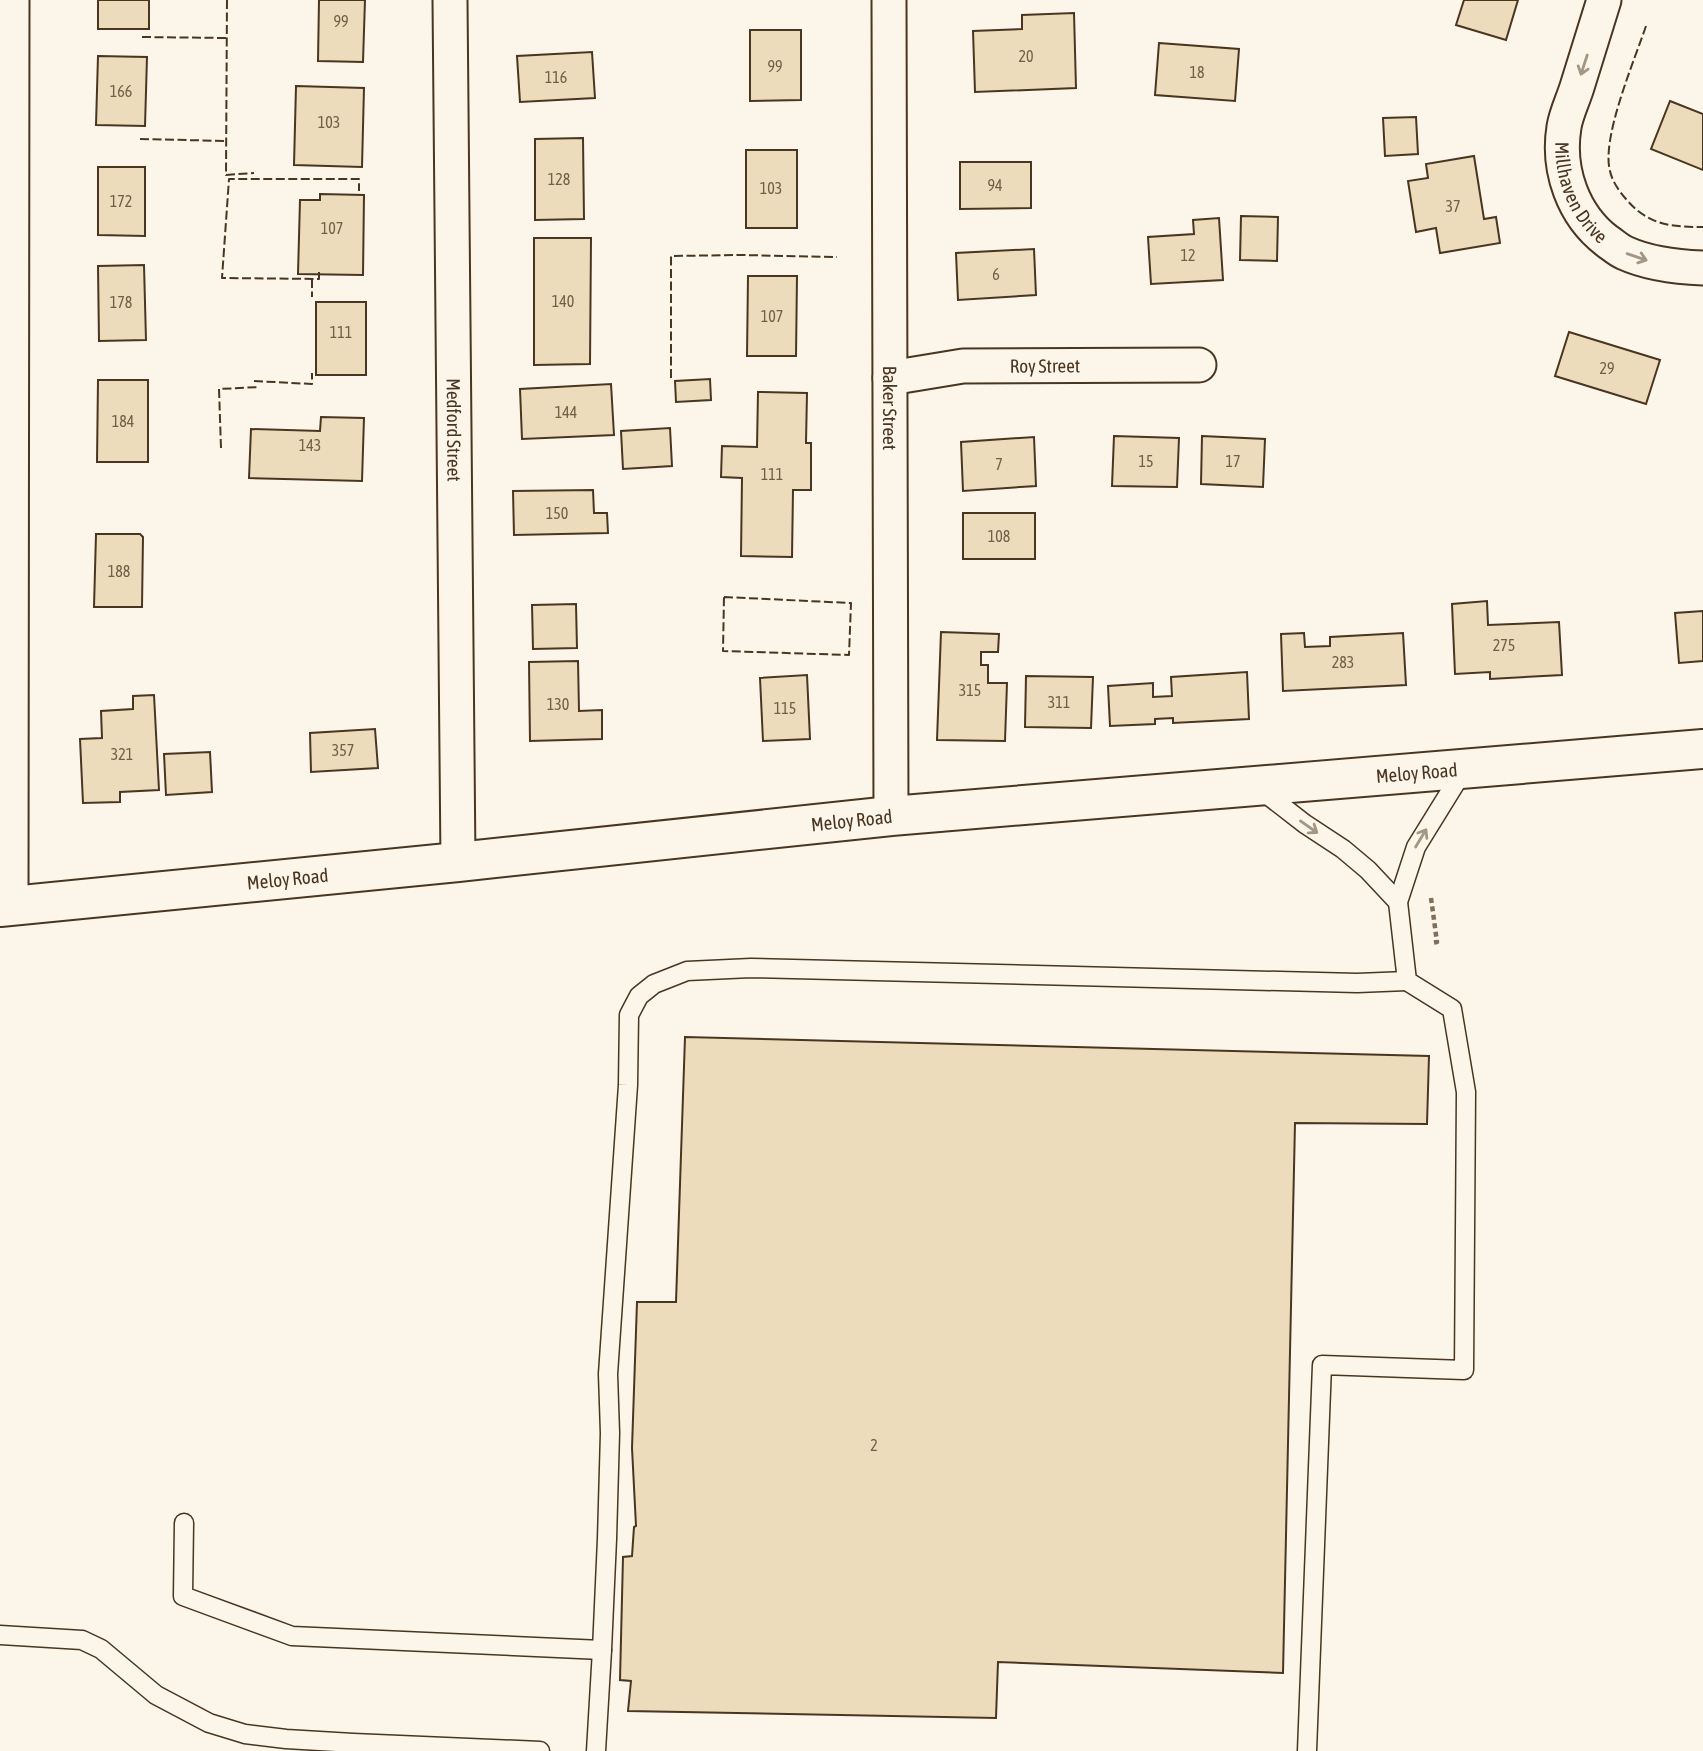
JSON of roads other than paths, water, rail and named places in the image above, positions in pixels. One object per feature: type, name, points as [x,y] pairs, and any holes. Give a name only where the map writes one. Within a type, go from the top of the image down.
[{"type":"main road","name":"Meloy Road","points":[[5,906],[891,816],[1703,749]]},
{"type":"street","points":[[5,906],[12,0]]},
{"type":"street","name":"Medford Street","points":[[450,0],[458,862]]},
{"type":"street","name":"Baker Street","points":[[889,0],[891,816]]},
{"type":"street","name":"Millhaven Drive","points":[[1604,0],[1564,126],[1564,173],[1572,197],[1591,226],[1622,252],[1651,262],[1703,268]]},
{"type":"street","name":"Roy Street","points":[[890,378],[963,366],[1199,365]]},
{"type":"lane","points":[[1407,981],[1398,902],[1416,847],[1465,768]]},
{"type":"lane","points":[[1255,786],[1343,849],[1368,870],[1398,902]]},
{"type":"lane","points":[[596,1751],[610,1433],[608,1374],[628,1085],[629,1014],[639,996],[654,984],[687,971],[751,968],[1357,984],[1407,981],[1452,1009],[1466,1092],[1464,1370],[1322,1365],[1307,1751]]},
{"type":"lane","points":[[184,1523],[183,1597],[292,1636],[602,1650]]},
{"type":"lane","points":[[0,1635],[82,1640],[101,1649],[156,1695],[209,1723],[246,1734],[353,1747],[540,1751]]}]
